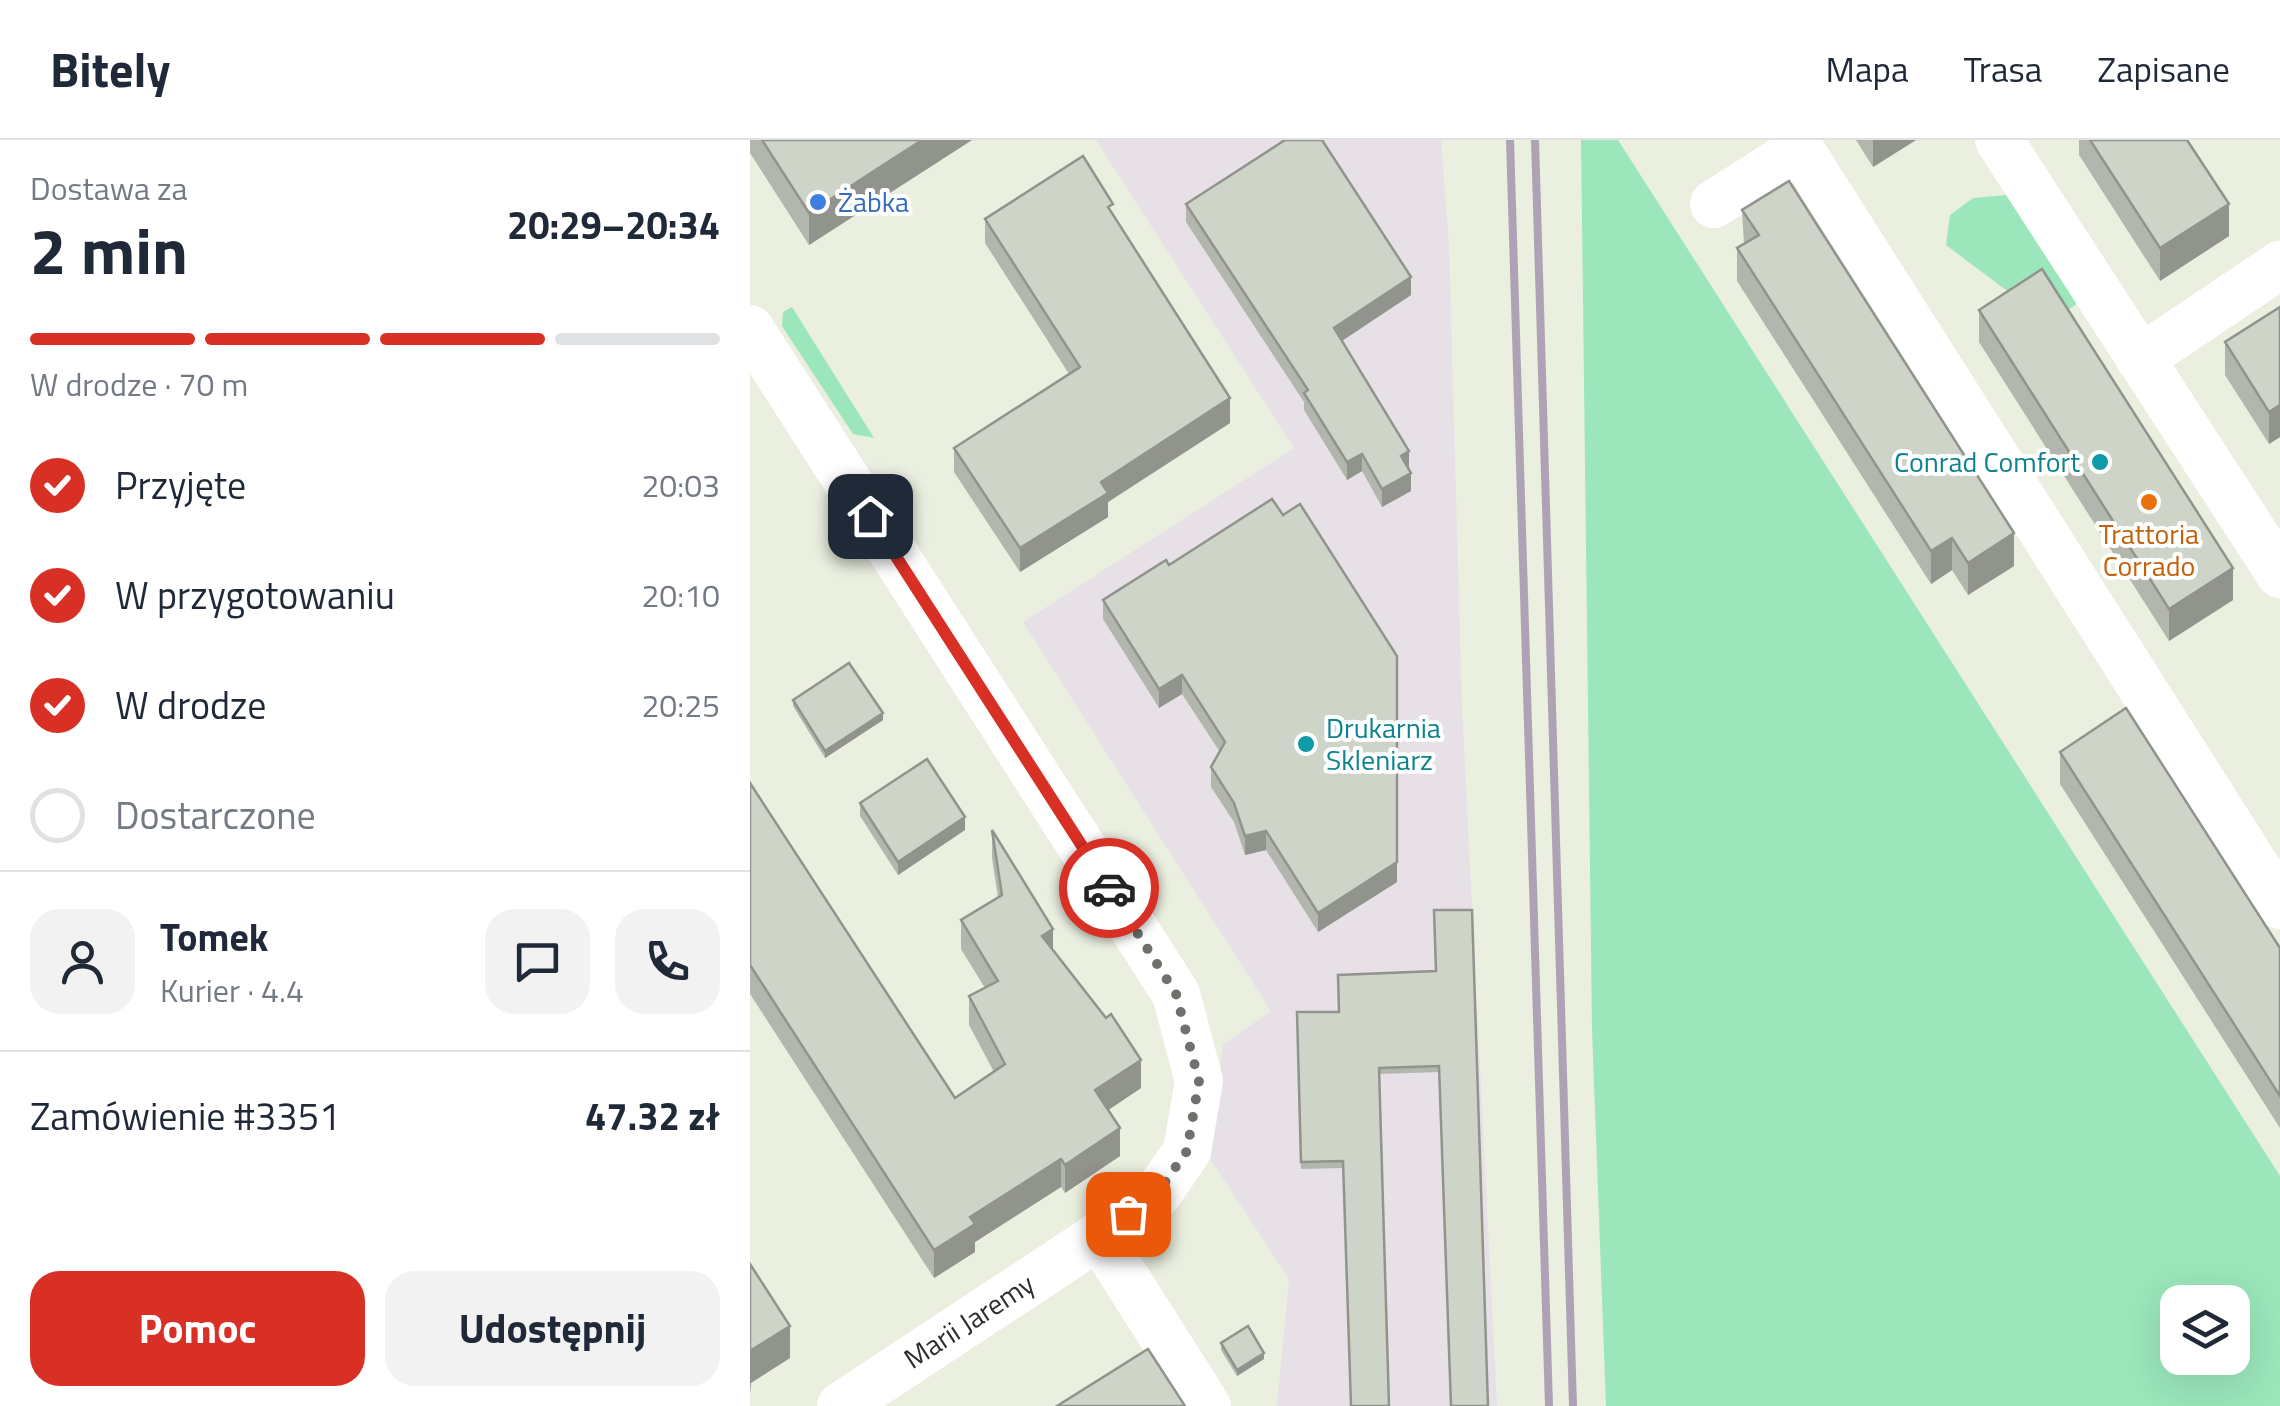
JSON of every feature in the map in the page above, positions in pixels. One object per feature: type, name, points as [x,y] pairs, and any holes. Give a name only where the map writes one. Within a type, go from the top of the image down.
[{"type":"street","points":[[2000,140],[2140,359],[2202,422],[2280,574]]},
{"type":"street","points":[[1714,204],[1797,144],[2280,905]]},
{"type":"street","points":[[2140,359],[2280,265]]},
{"type":"street","name":"Marii Jaremy","points":[[750,330],[1176,994],[1199,1081],[1187,1151],[1158,1192],[1098,1236],[840,1406]]},
{"type":"street","points":[[1098,1236],[1207,1406]]},
{"type":"shaded area","points":[[1096,140],[1441,140],[1449,246],[1462,708],[1497,1406],[1277,1406],[1289,1279],[1211,1160],[1223,1045],[1271,1011],[1023,622],[1294,448]]},
{"type":"green space","points":[[1581,140],[1618,140],[2280,1176],[2280,1406],[1606,1406],[1592,1029]]},
{"type":"green space","points":[[2006,195],[2027,214],[2082,300],[2057,318],[2022,302],[1946,245],[1950,215],[1973,198]]},
{"type":"green space","points":[[792,307],[874,438],[853,434],[782,326],[783,312]]},
{"type":"building","points":[[762,140],[922,140],[809,213]]},
{"type":"building","points":[[1285,140],[1322,140],[1411,277],[1334,328],[1409,451],[1401,456],[1411,473],[1382,489],[1362,454],[1347,462],[1304,393],[1308,390],[1186,204]]},
{"type":"building","points":[[2090,140],[2187,140],[2229,204],[2160,248]]},
{"type":"building","points":[[1083,156],[1113,204],[1108,207],[1230,398],[1101,482],[1108,493],[1020,548],[954,448],[1080,367],[985,219]]},
{"type":"building","points":[[1789,181],[2014,533],[1968,563],[1952,538],[1931,551],[1737,248],[1759,235],[1742,210]]},
{"type":"building","name":"Conrad Comfort","points":[[2042,269],[2233,568],[2169,609],[1979,310]]},
{"type":"building","points":[[2280,307],[2280,405],[2269,412],[2225,342]]},
{"type":"building","name":"Drukarnia Skleniarz","points":[[1272,499],[1283,515],[1300,504],[1397,656],[1397,862],[1318,913],[1266,831],[1245,836],[1234,803],[1211,767],[1225,742],[1182,675],[1159,689],[1103,600],[1166,560],[1169,565]]},
{"type":"building","points":[[849,663],[883,713],[825,751],[793,700]]},
{"type":"building","points":[[2126,708],[2280,948],[2280,1096],[2060,752]]},
{"type":"building","points":[[927,759],[965,817],[898,862],[860,803]]},
{"type":"building","points":[[750,783],[955,1098],[1005,1064],[969,996],[998,981],[961,920],[1002,895],[992,830],[1053,929],[1042,936],[1106,1018],[1111,1014],[1141,1060],[1095,1090],[1120,1128],[1065,1165],[1061,1159],[970,1217],[975,1224],[934,1250],[750,965]]},
{"type":"building","points":[[1434,910],[1472,910],[1488,1406],[1451,1406],[1439,1066],[1379,1068],[1389,1406],[1351,1406],[1343,1161],[1301,1162],[1297,1012],[1339,1012],[1338,975],[1436,971]]},
{"type":"building","points":[[750,1264],[790,1326],[750,1351]]},
{"type":"building","points":[[1248,1326],[1264,1353],[1237,1370],[1221,1343]]},
{"type":"building","points":[[1148,1349],[1185,1406],[1057,1406]]},
{"type":"railway","points":[[1510,140],[1549,1406]]},
{"type":"railway","points":[[1535,140],[1573,1406]]},
{"type":"way so far","points":[[1109,888],[1176,994],[1199,1081],[1187,1151],[1158,1192],[1128,1214]]},
{"type":"place","name":"Żabka","points":[[818,202]]},
{"type":"place","name":"Conrad Comfort","points":[[2100,462]]},
{"type":"place","name":"Trattoria Corrado","points":[[2149,502]]},
{"type":"place","name":"Drukarnia Skleniarz","points":[[1306,744]]},
{"type":"route","points":[[870,516],[1109,888]]}]
